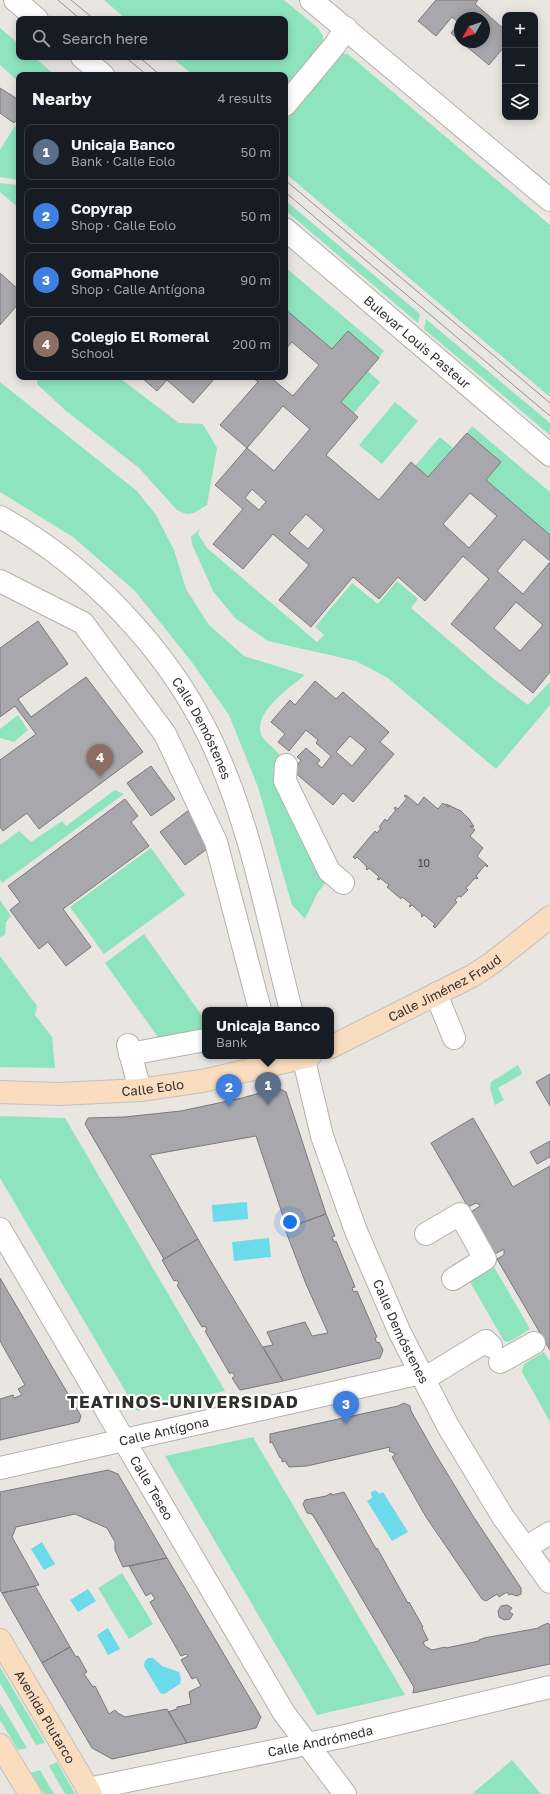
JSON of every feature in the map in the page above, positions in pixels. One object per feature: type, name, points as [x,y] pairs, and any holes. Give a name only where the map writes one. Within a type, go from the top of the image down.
[{"type":"main road","name":"Calle Jiménez Fraud","points":[[334,1045],[472,976],[492,963],[550,917]]},
{"type":"main road","name":"Calle Eolo","points":[[0,1092],[59,1094],[140,1090],[202,1081],[296,1059]]},
{"type":"main road","name":"Avenida Plutarco","points":[[0,1640],[90,1792]]},
{"type":"main road","points":[[0,1745],[30,1794]]},
{"type":"street","points":[[15,0],[34,16]]},
{"type":"street","points":[[311,0],[550,200]]},
{"type":"street","points":[[288,101],[335,45],[346,28]]},
{"type":"street","points":[[86,60],[100,72]]},
{"type":"street","name":"Bulevar Louis Pasteur","points":[[288,232],[550,455]]},
{"type":"street","name":"Calle Demóstenes","points":[[0,518],[60,555],[97,587],[132,623],[163,661],[190,703],[210,737],[249,842],[290,1007]]},
{"type":"street","points":[[0,581],[83,623],[165,734],[216,842],[259,1007]]},
{"type":"street","points":[[286,766],[285,781],[329,871],[343,883]]},
{"type":"street","points":[[436,994],[454,1038]]},
{"type":"street","points":[[140,1090],[129,1049],[202,1040]]},
{"type":"street","name":"Calle Demóstenes","points":[[305,1059],[322,1136],[351,1216],[400,1333],[452,1432],[504,1517],[550,1582]]},
{"type":"street","points":[[426,1234],[460,1214],[485,1259],[452,1279]]},
{"type":"street","name":"Calle Teseo","points":[[0,1230],[284,1713],[345,1794]]},
{"type":"street","name":"Calle Antígona","points":[[0,1468],[123,1439],[422,1376],[486,1341],[496,1354],[534,1343]]},
{"type":"street","points":[[525,1548],[550,1533]]},
{"type":"street","name":"Calle Andrómeda","points":[[90,1792],[307,1744],[550,1687]]},
{"type":"green space","points":[[104,0],[284,0],[318,28],[323,36],[323,42],[288,83],[288,72],[189,72],[175,60],[288,60],[288,16],[123,16]]},
{"type":"green space","points":[[0,28],[16,41],[16,60],[38,60],[52,72],[16,72],[16,79],[0,65]]},
{"type":"green space","points":[[341,54],[348,54],[550,225],[550,397],[288,176],[288,117]]},
{"type":"green space","points":[[15,126],[16,180],[0,177],[0,150]]},
{"type":"green space","points":[[0,183],[16,185],[16,205],[0,192]]},
{"type":"green space","points":[[288,203],[420,314],[418,323],[288,213]]},
{"type":"green space","points":[[288,270],[384,351],[379,358],[332,349],[288,312]]},
{"type":"green space","points":[[426,319],[550,423],[550,435],[424,329]]},
{"type":"green space","points":[[368,371],[380,382],[354,413],[341,402]]},
{"type":"green space","points":[[38,380],[122,380],[179,423],[203,424],[217,448],[207,505],[194,513],[186,514],[177,510],[139,468],[65,410],[37,384]]},
{"type":"green space","points":[[0,382],[137,491],[156,515],[174,550],[186,589],[209,625],[244,656],[305,675],[274,701],[267,709],[260,726],[262,737],[280,755],[273,771],[280,790],[327,881],[318,892],[305,919],[292,905],[258,787],[229,715],[191,661],[135,591],[73,537],[0,492]]},
{"type":"green space","points":[[395,402],[418,421],[382,464],[359,445]]},
{"type":"green space","points":[[472,426],[550,492],[550,535],[486,480],[501,462],[467,433]]},
{"type":"green space","points":[[440,437],[453,448],[428,477],[415,466]]},
{"type":"green space","points":[[200,529],[198,534],[207,548],[317,642],[324,635],[315,627],[352,583],[378,604],[397,581],[418,599],[411,608],[494,679],[528,705],[550,682],[550,705],[496,769],[388,678],[356,661],[268,641],[235,618],[213,591],[192,544],[191,537]]},
{"type":"green space","points":[[18,715],[28,730],[14,742],[0,738],[0,729]]},
{"type":"green space","points":[[115,790],[124,794],[2,883],[0,880],[0,845],[19,831],[31,842],[62,821],[66,826]]},
{"type":"green space","points":[[151,848],[185,895],[104,954],[70,907]]},
{"type":"green space","points":[[0,900],[11,916],[6,922],[5,935],[0,937]]},
{"type":"green space","points":[[144,934],[202,1016],[202,1030],[160,1040],[105,963]]},
{"type":"green space","points":[[0,956],[37,1006],[35,1015],[52,1037],[55,1068],[0,1067]]},
{"type":"green space","points":[[518,1065],[522,1074],[498,1088],[504,1100],[495,1105],[490,1088],[491,1082]]},
{"type":"green space","points":[[0,1116],[65,1118],[225,1391],[137,1411],[0,1178]]},
{"type":"green space","points":[[494,1267],[530,1329],[509,1342],[504,1341],[470,1282]]},
{"type":"green space","points":[[544,1352],[550,1362],[550,1422],[522,1372],[524,1364]]},
{"type":"green space","points":[[253,1437],[405,1695],[317,1715],[165,1456]]},
{"type":"green space","points":[[122,1573],[153,1624],[129,1639],[98,1588]]},
{"type":"green space","points":[[0,1667],[45,1743],[36,1745],[0,1683]]},
{"type":"green space","points":[[0,1703],[27,1748],[18,1750],[0,1720]]},
{"type":"green space","points":[[512,1760],[541,1794],[472,1794]]},
{"type":"green space","points":[[57,1762],[75,1794],[65,1794],[49,1766]]},
{"type":"green space","points":[[40,1770],[54,1794],[44,1794],[31,1773]]},
{"type":"water","points":[[247,1202],[248,1219],[213,1222],[212,1205]]},
{"type":"water","points":[[269,1238],[271,1257],[234,1261],[232,1242]]},
{"type":"water","points":[[375,1490],[380,1494],[383,1492],[408,1532],[392,1541],[367,1501],[372,1498],[371,1492]]},
{"type":"water","points":[[42,1542],[55,1564],[44,1570],[31,1549]]},
{"type":"water","points":[[88,1589],[96,1601],[78,1612],[70,1600]]},
{"type":"water","points":[[108,1628],[120,1649],[108,1655],[97,1635]]},
{"type":"water","points":[[148,1658],[153,1658],[162,1666],[179,1672],[181,1679],[180,1684],[164,1694],[160,1693],[144,1666],[145,1661]]},
{"type":"building","points":[[436,0],[478,0],[475,4],[484,12],[454,12],[454,19],[452,17],[436,36],[418,21]]},
{"type":"building","points":[[490,17],[502,27],[502,49],[489,65],[468,48],[490,48]]},
{"type":"building","points":[[0,88],[16,98],[16,122],[14,123],[0,113]]},
{"type":"building","points":[[0,273],[16,287],[16,306],[0,325]]},
{"type":"building","points":[[288,312],[332,349],[348,331],[379,358],[341,402],[358,417],[326,455],[379,500],[411,462],[428,477],[467,433],[501,462],[486,480],[550,535],[550,561],[524,539],[497,571],[523,594],[550,562],[550,672],[533,693],[451,624],[489,579],[463,556],[425,601],[398,577],[379,599],[353,577],[311,627],[279,600],[309,565],[273,534],[243,569],[213,544],[243,509],[215,485],[247,448],[220,425],[258,382],[256,380],[274,380],[293,396],[319,365],[292,342],[288,347]],"holes":[[[283,406],[310,429],[274,471],[247,448]],[[252,489],[266,502],[259,510],[245,498]],[[470,493],[497,516],[469,548],[443,524]],[[306,514],[324,530],[308,549],[289,533]],[[516,602],[543,625],[520,651],[494,628]]]},
{"type":"building","points":[[144,380],[167,380],[157,391]]},
{"type":"building","points":[[167,380],[213,380],[193,403]]},
{"type":"building","points":[[38,621],[68,664],[18,699],[31,717],[86,677],[143,752],[39,829],[27,813],[3,831],[0,827],[0,760],[36,734],[15,706],[0,717],[0,648]]},
{"type":"building","points":[[315,681],[336,699],[343,692],[389,732],[380,742],[394,754],[353,802],[343,793],[333,805],[293,771],[301,760],[297,757],[306,748],[320,760],[317,764],[322,768],[331,756],[316,743],[318,740],[306,730],[289,751],[278,742],[285,734],[271,722],[290,700],[295,705]],"holes":[[[350,736],[366,749],[352,766],[336,752]]]},
{"type":"building","points":[[151,766],[175,799],[151,816],[127,783]]},
{"type":"building","points":[[406,795],[418,805],[424,797],[438,809],[443,803],[448,807],[449,806],[446,804],[461,811],[474,827],[470,826],[475,830],[470,836],[483,848],[477,856],[488,866],[487,867],[485,865],[476,876],[478,878],[475,878],[466,888],[468,890],[461,897],[459,896],[455,900],[457,902],[435,928],[433,926],[435,924],[424,915],[422,917],[422,914],[412,905],[410,907],[409,906],[411,904],[402,897],[401,899],[387,887],[389,885],[380,878],[379,880],[377,879],[379,877],[369,868],[367,870],[367,867],[357,857],[355,859],[353,857],[375,831],[377,833],[381,828],[379,827],[385,819],[387,821],[396,810],[394,809],[395,807],[398,809],[407,798],[404,796]]},
{"type":"building","points":[[125,799],[138,816],[131,822],[149,846],[63,909],[91,947],[66,966],[48,942],[39,949],[10,910],[20,902],[8,886]]},
{"type":"building","points":[[189,810],[214,844],[185,865],[160,832]]},
{"type":"building","points":[[550,1074],[550,1106],[536,1082]]},
{"type":"building","points":[[278,1088],[286,1092],[326,1214],[287,1228],[256,1136],[150,1155],[198,1239],[164,1259],[85,1124],[88,1118],[124,1117],[181,1111],[242,1098]]},
{"type":"building","points":[[473,1118],[513,1187],[550,1166],[550,1350],[497,1259],[504,1255],[504,1249],[495,1254],[471,1212],[480,1205],[476,1203],[468,1207],[431,1143]]},
{"type":"building","points":[[550,1141],[550,1157],[537,1164],[530,1152]]},
{"type":"building","points":[[326,1214],[335,1236],[332,1237],[334,1242],[336,1241],[355,1287],[352,1288],[353,1291],[357,1291],[377,1337],[375,1338],[376,1341],[377,1343],[379,1342],[383,1350],[380,1358],[283,1381],[263,1347],[273,1345],[267,1332],[305,1322],[312,1336],[328,1333],[306,1284],[285,1229]]},
{"type":"building","points":[[198,1239],[283,1381],[240,1390],[232,1378],[235,1376],[232,1372],[230,1374],[205,1331],[207,1330],[205,1326],[202,1327],[177,1285],[179,1284],[177,1280],[174,1281],[162,1260]]},
{"type":"building","points":[[0,1278],[81,1416],[79,1422],[0,1440],[0,1399],[13,1395],[14,1398],[22,1395],[18,1389],[25,1385],[0,1341]]},
{"type":"building","points":[[194,1394],[195,1400],[182,1403],[181,1397]]},
{"type":"building","points":[[404,1403],[410,1406],[411,1411],[433,1450],[473,1516],[521,1588],[521,1594],[517,1596],[511,1594],[509,1595],[507,1592],[499,1597],[497,1594],[486,1601],[482,1599],[426,1517],[392,1457],[396,1454],[389,1451],[390,1447],[307,1466],[289,1467],[285,1461],[282,1462],[282,1458],[280,1458],[272,1442],[270,1443],[270,1434],[398,1406]]},
{"type":"building","points":[[108,1470],[118,1474],[167,1558],[123,1567],[115,1550],[115,1542],[107,1528],[75,1514],[16,1527],[12,1537],[39,1585],[2,1593],[0,1590],[0,1492]]},
{"type":"building","points":[[344,1492],[423,1627],[422,1628],[428,1640],[423,1642],[425,1646],[432,1650],[446,1648],[479,1641],[484,1638],[539,1628],[548,1623],[550,1625],[550,1664],[413,1693],[414,1687],[320,1527],[312,1514],[307,1513],[303,1504],[305,1500],[326,1496],[331,1493],[332,1495]]},
{"type":"building","points":[[167,1558],[261,1717],[256,1728],[187,1743],[168,1712],[177,1709],[177,1707],[191,1704],[189,1692],[201,1686],[196,1677],[192,1679],[181,1660],[188,1656],[186,1654],[181,1656],[150,1602],[155,1599],[151,1593],[146,1596],[129,1566]]},
{"type":"building","points":[[35,1586],[70,1647],[42,1663],[2,1593]]},
{"type":"building","points":[[507,1605],[512,1608],[509,1612],[513,1614],[510,1619],[504,1620],[499,1617],[498,1611],[501,1606]]},
{"type":"building","points":[[70,1647],[76,1657],[78,1656],[87,1672],[84,1674],[93,1687],[95,1686],[109,1714],[115,1710],[125,1717],[167,1709],[187,1743],[112,1759],[92,1748],[42,1663]]},
{"type":"tram line","points":[[58,0],[77,16]]},
{"type":"tram line","points":[[71,0],[90,16]]},
{"type":"tram line","points":[[129,60],[143,72]]},
{"type":"tram line","points":[[142,60],[156,72]]},
{"type":"tram line","points":[[288,183],[550,403]]},
{"type":"tram line","points":[[288,195],[550,416]]},
{"type":"place","name":"Colegio El Romeral","points":[[100,777]]},
{"type":"place","name":"Unicaja Banco","points":[[268,1105]]},
{"type":"place","name":"Copyrap","points":[[229,1107]]},
{"type":"place","name":"GomaPhone","points":[[346,1424]]},
{"type":"district","name":"TEATINOS-UNIVERSIDAD","points":[[183,1401]]}]
